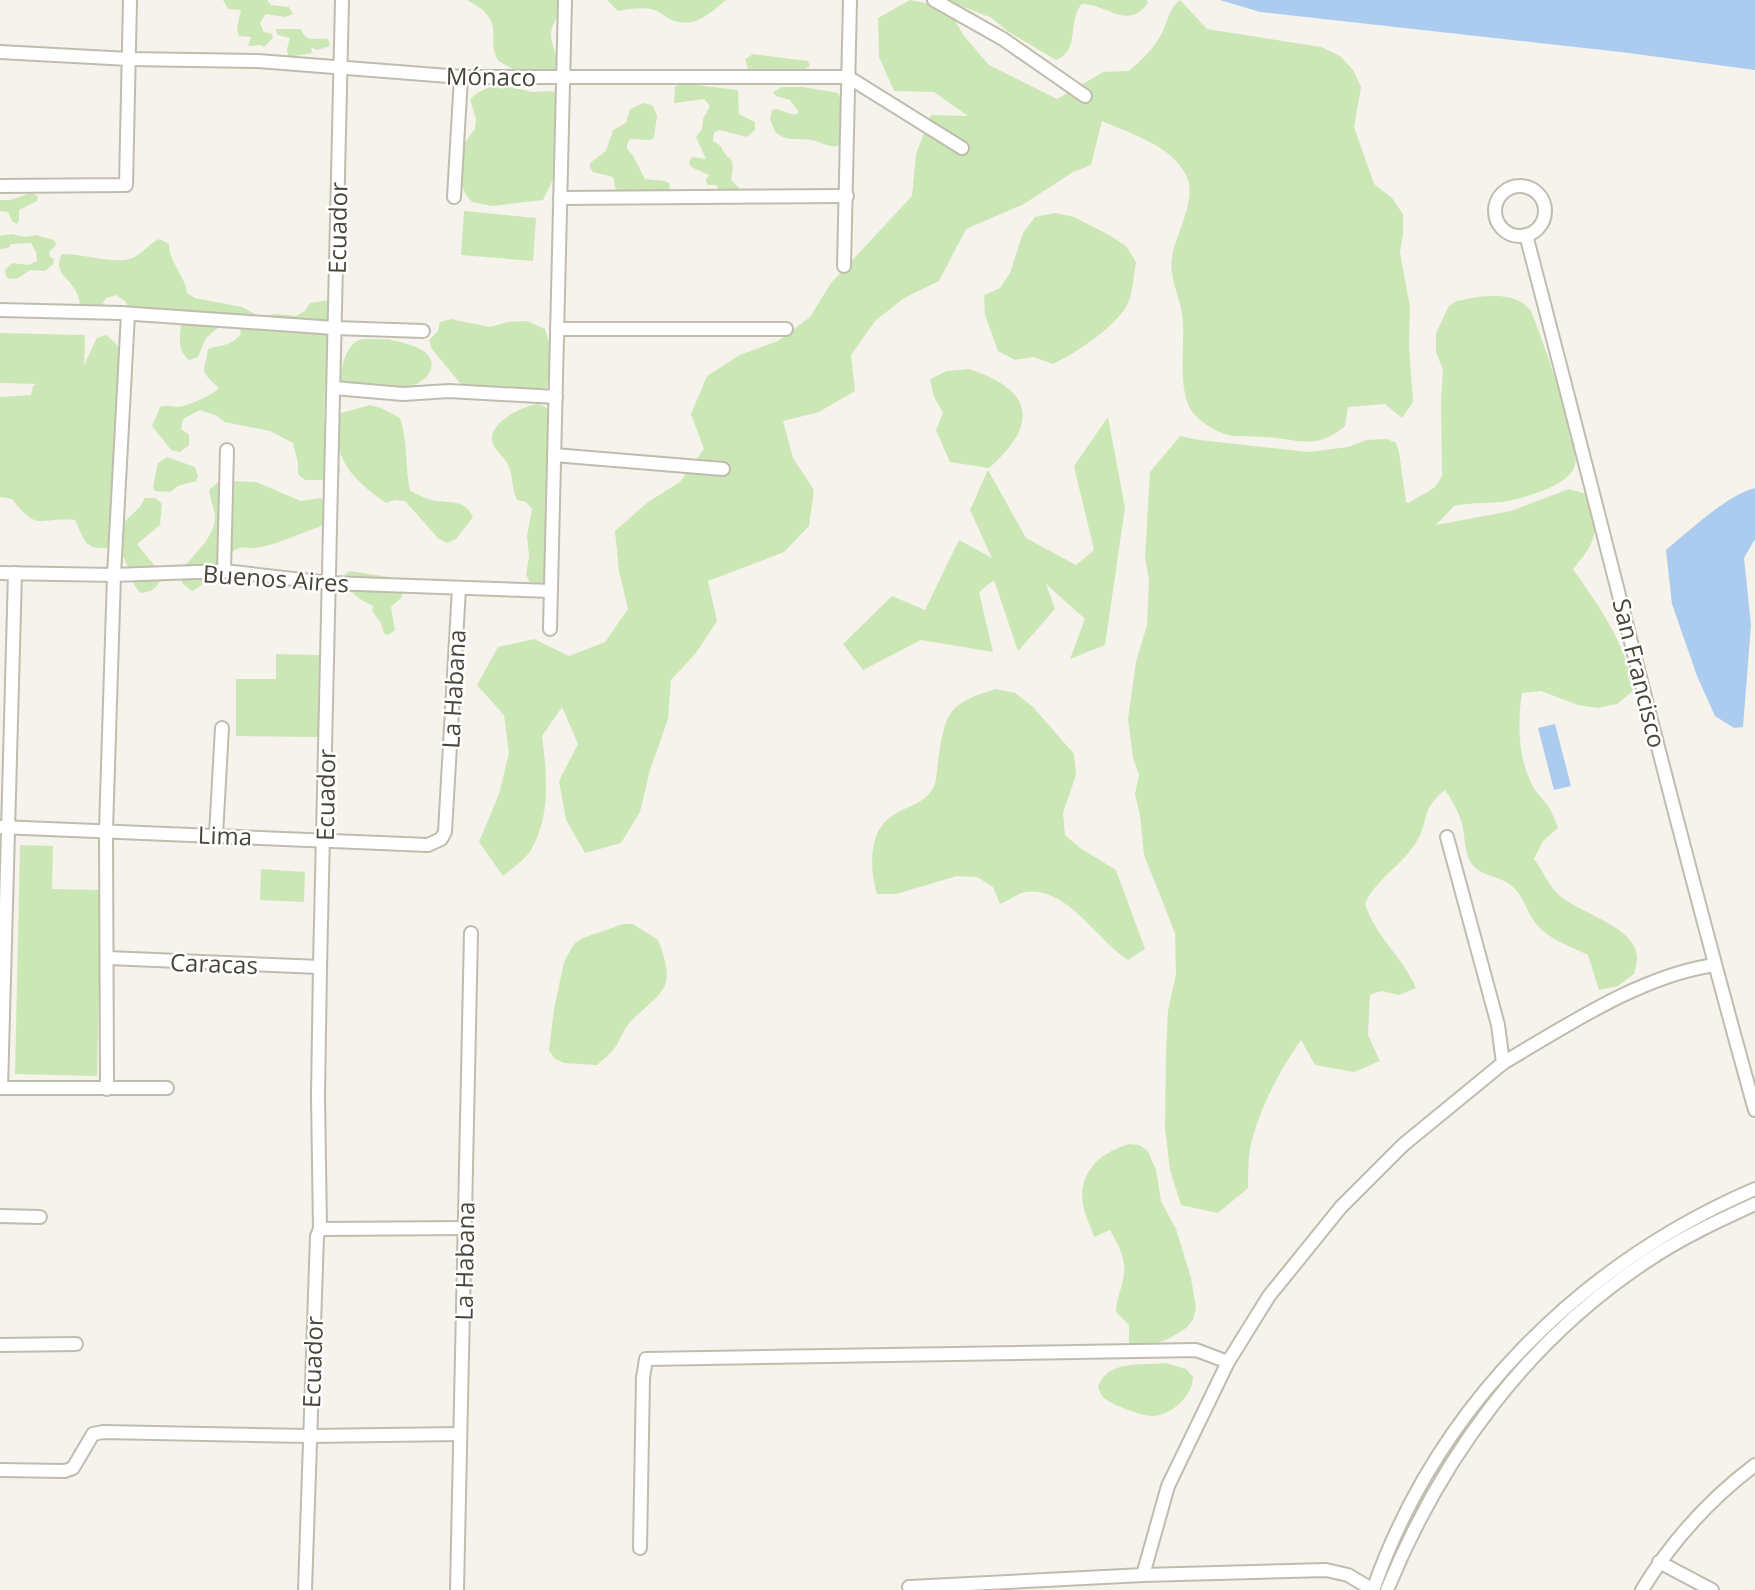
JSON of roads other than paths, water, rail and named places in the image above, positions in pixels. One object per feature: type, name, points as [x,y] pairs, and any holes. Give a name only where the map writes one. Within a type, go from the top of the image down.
[{"type":"street","points":[[0,186],[126,185],[130,0]]},
{"type":"street","name":"Ecuador","points":[[305,1590],[317,1236],[320,1229],[320,967],[342,0]]},
{"type":"street","points":[[550,629],[565,0]]},
{"type":"street","points":[[844,266],[850,0]]},
{"type":"street","points":[[934,0],[1003,39],[1085,96]]},
{"type":"street","name":"Mónaco","points":[[0,52],[129,59],[258,61],[461,77],[848,77]]},
{"type":"street","points":[[454,197],[461,77]]},
{"type":"street","points":[[848,77],[962,148]]},
{"type":"street","points":[[1513,187],[1530,188],[1543,200],[1543,221],[1534,232],[1526,235],[1509,233],[1497,219],[1495,211],[1500,197],[1513,187]]},
{"type":"street","points":[[560,198],[847,196]]},
{"type":"street","name":"San Francisco","points":[[1526,235],[1755,1110]]},
{"type":"street","points":[[0,310],[128,314],[423,331]]},
{"type":"street","points":[[107,1089],[106,830],[114,575],[128,314]]},
{"type":"street","points":[[557,329],[786,329]]},
{"type":"street","points":[[334,388],[403,394],[449,391],[556,397]]},
{"type":"street","points":[[224,571],[227,450]]},
{"type":"street","points":[[554,455],[723,469]]},
{"type":"street","name":"Buenos Aires","points":[[0,573],[114,575],[224,571],[329,583],[551,591]]},
{"type":"street","points":[[15,573],[5,827],[0,1088],[167,1088]]},
{"type":"street","name":"La Habana","points":[[445,832],[459,588]]},
{"type":"street","points":[[216,835],[222,728]]},
{"type":"street","name":"Lima","points":[[5,827],[428,845],[441,839],[445,832]]},
{"type":"street","points":[[1447,837],[1498,1026],[1503,1063]]},
{"type":"street","name":"La Habana","points":[[457,1590],[471,933]]},
{"type":"street","name":"Caracas","points":[[108,958],[320,967]]},
{"type":"street","points":[[1143,1575],[1168,1486],[1228,1362],[1269,1297],[1341,1207],[1403,1145],[1503,1063],[1610,1002],[1670,975],[1715,965]]},
{"type":"street","points":[[909,1587],[1143,1575],[1326,1570],[1348,1575],[1373,1590],[1393,1539],[1440,1454],[1456,1428],[1514,1357],[1573,1300],[1640,1249],[1716,1206],[1755,1189]]},
{"type":"street","points":[[1387,1590],[1404,1547],[1431,1494],[1456,1454],[1497,1398],[1541,1350],[1582,1311],[1647,1261],[1689,1236],[1755,1204]]},
{"type":"street","points":[[0,1216],[40,1217]]},
{"type":"street","points":[[320,1229],[465,1228]]},
{"type":"street","points":[[0,1345],[76,1344]]},
{"type":"street","points":[[640,1548],[643,1378],[646,1359],[1196,1350],[1228,1362]]},
{"type":"street","points":[[0,1470],[65,1471],[74,1468],[93,1434],[103,1432],[309,1436],[460,1434]]},
{"type":"street","points":[[1642,1590],[1659,1562],[1702,1511],[1755,1465]]},
{"type":"street","points":[[1659,1562],[1712,1590]]},
{"type":"water","points":[[1220,0],[1755,0],[1755,70],[1621,52],[1260,12]]},
{"type":"water","points":[[1755,488],[1755,539],[1744,558],[1751,625],[1743,727],[1734,728],[1715,716],[1697,676],[1672,604],[1666,550],[1721,506]]},
{"type":"water","points":[[1555,724],[1571,786],[1554,790],[1538,728]]}]
